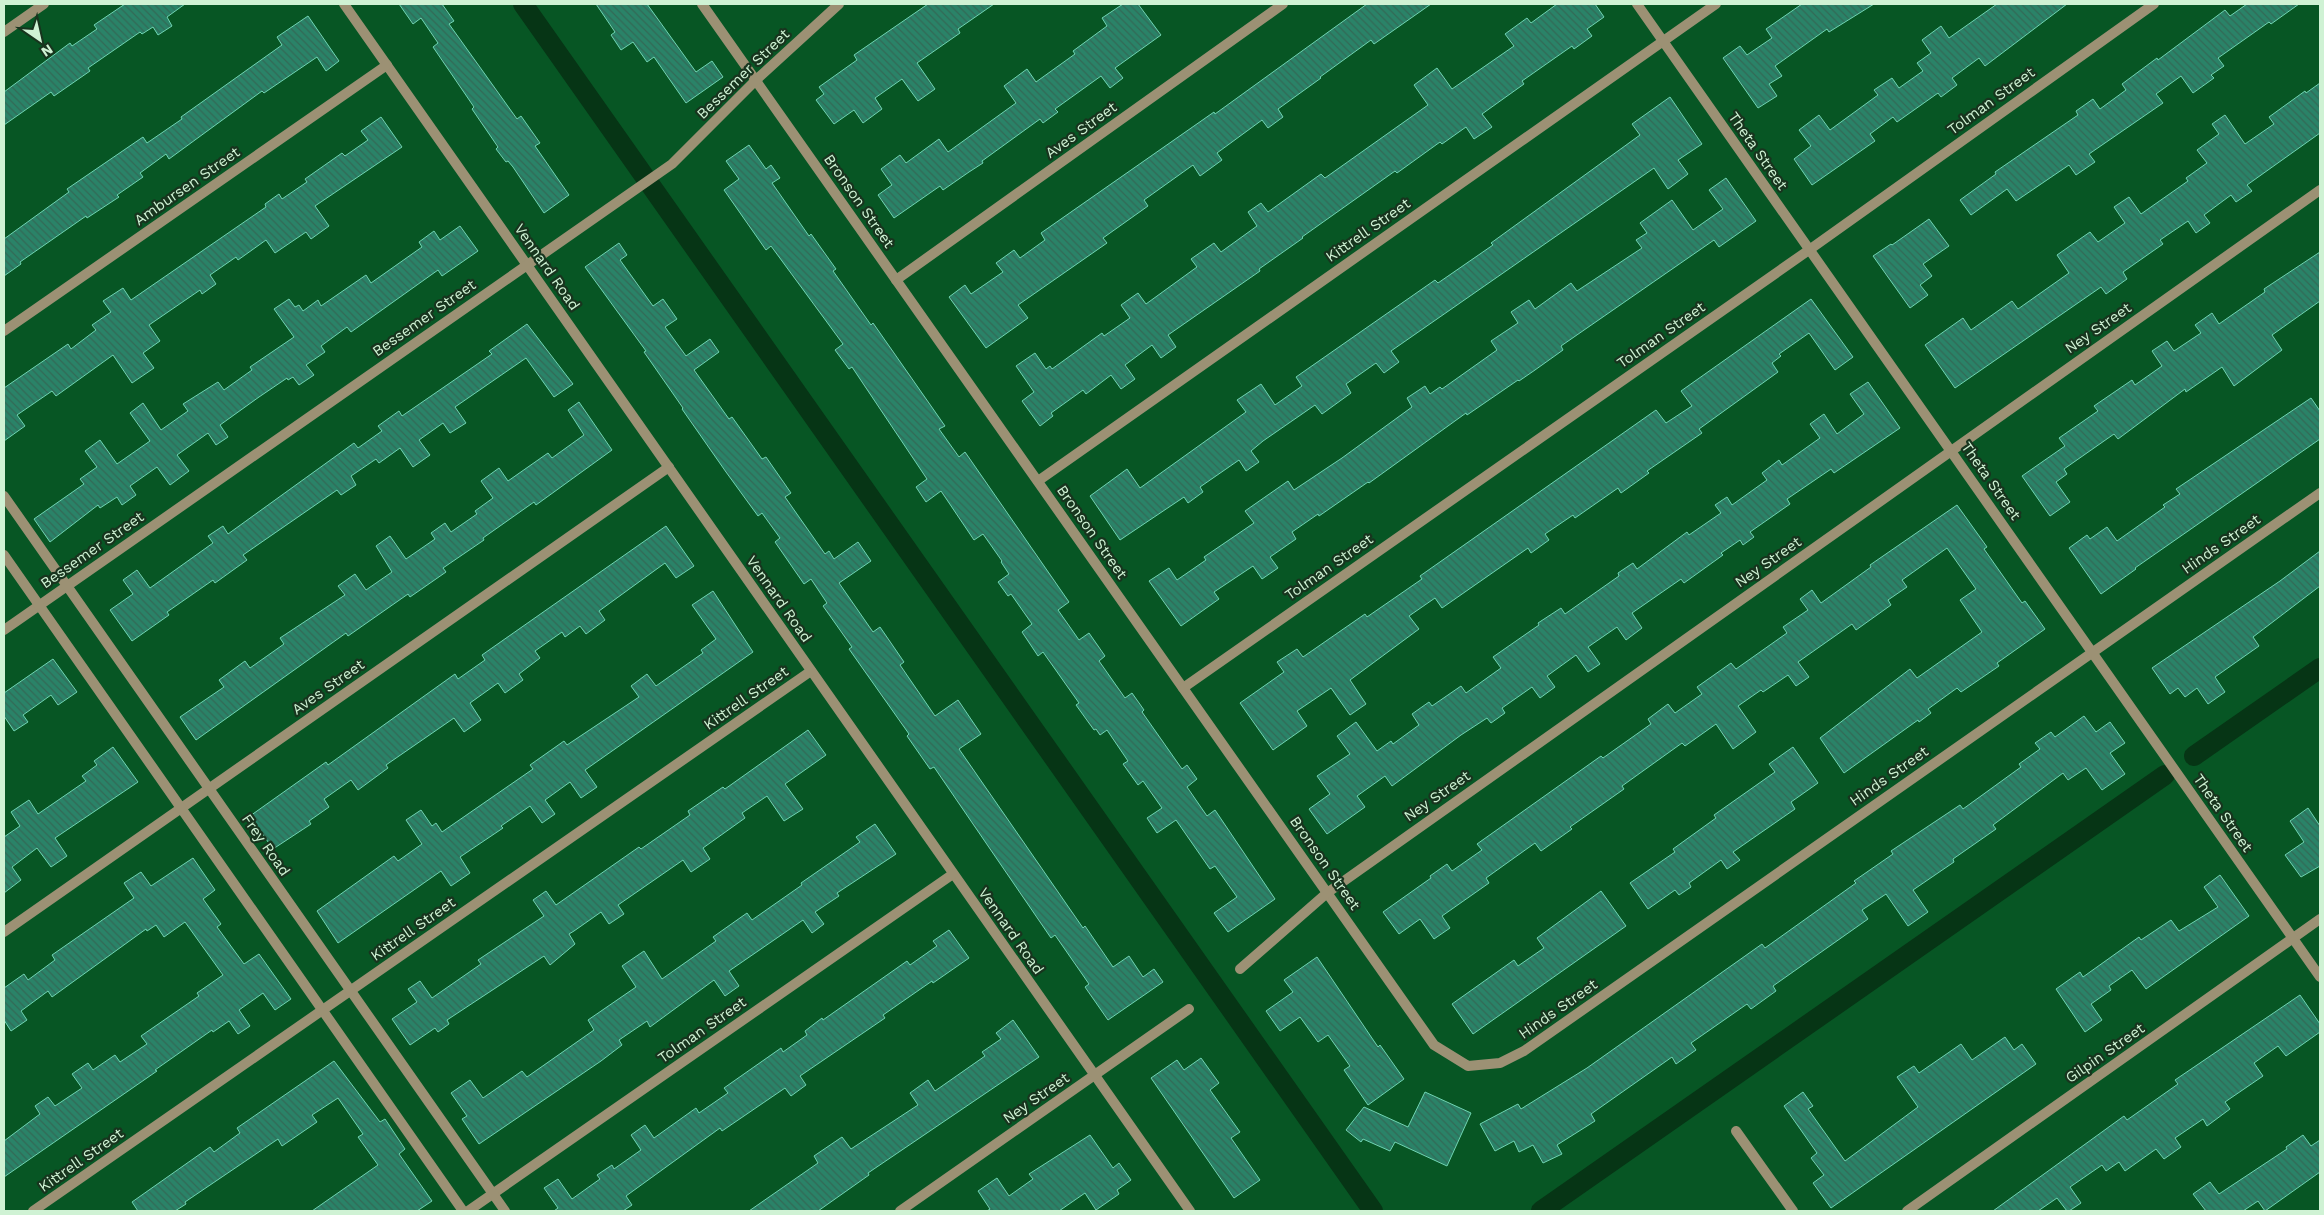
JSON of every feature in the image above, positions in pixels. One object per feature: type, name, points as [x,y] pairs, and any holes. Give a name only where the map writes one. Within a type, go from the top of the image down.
[{"type":"street","points":[[4,32],[44,4]]},
{"type":"street","name":"Vennard Road","points":[[344,4],[1190,1211]]},
{"type":"street","name":"Bronson Street","points":[[702,4],[1434,1045],[1468,1066]]},
{"type":"street","name":"Bessemer Street","points":[[4,630],[622,197],[637,190],[672,164],[756,80],[839,4]]},
{"type":"street","name":"Aves Street","points":[[896,280],[1283,4]]},
{"type":"street","name":"Theta Street","points":[[1637,4],[2320,976]]},
{"type":"street","name":"Kittrell Street","points":[[1038,481],[1716,4]]},
{"type":"street","name":"Tolman Street","points":[[1183,688],[1809,250],[2154,4]]},
{"type":"street","name":"Ambursen Street","points":[[4,332],[387,65]]},
{"type":"street","name":"Ney Street","points":[[1240,969],[1327,893],[2320,190]]},
{"type":"street","name":"Aves Street","points":[[4,932],[669,467]]},
{"type":"street","name":"Hinds Street","points":[[1468,1066],[1500,1063],[1524,1051],[2320,493]]},
{"type":"street","name":"Frey Road","points":[[4,496],[505,1211]]},
{"type":"street","points":[[4,555],[463,1211]]},
{"type":"street","name":"Kittrell Street","points":[[32,1211],[811,671]]},
{"type":"street","name":"Tolman Street","points":[[468,1211],[953,874]]},
{"type":"street","name":"Gilpin Street","points":[[1907,1211],[2320,919]]},
{"type":"street","name":"Ney Street","points":[[900,1211],[1189,1009]]},
{"type":"street","points":[[1736,1131],[1793,1211]]},
{"type":"building","points":[[125,4],[185,4],[167,17],[172,26],[158,35],[153,27],[142,34],[140,32],[88,68],[90,71],[54,96],[51,92],[4,125],[4,92],[70,43],[72,46],[97,29],[94,25]]},
{"type":"building","points":[[399,4],[442,4],[454,21],[449,24],[517,119],[521,116],[540,143],[535,146],[569,195],[544,213],[513,167],[508,161],[506,162],[496,149],[498,147],[472,109],[474,107],[433,47],[438,43],[421,18],[413,24]]},
{"type":"building","points":[[596,4],[647,4],[696,72],[712,61],[723,77],[686,103],[654,57],[647,62],[633,42],[621,50],[611,35],[615,32]]},
{"type":"building","points":[[928,4],[994,4],[958,29],[960,33],[917,63],[935,89],[918,101],[902,79],[875,98],[882,109],[863,123],[854,110],[834,124],[816,100],[824,94],[819,87],[857,60],[854,55]]},
{"type":"building","points":[[1123,4],[1138,4],[1161,35],[1115,68],[1123,78],[1110,88],[1101,76],[1055,109],[1058,112],[1043,123],[1040,119],[982,161],[983,163],[943,190],[940,186],[894,218],[878,195],[892,185],[881,169],[900,155],[906,163],[939,139],[948,152],[1016,103],[1004,86],[1027,69],[1036,82],[1075,54],[1073,51],[1107,26],[1102,18]]},
{"type":"building","points":[[1367,4],[1431,4],[1374,44],[1371,40],[1320,77],[1278,109],[1283,117],[1268,128],[1262,120],[1217,153],[1222,160],[1200,176],[1193,165],[1144,200],[1148,206],[1103,238],[1107,243],[1018,305],[1028,318],[986,348],[949,297],[965,285],[971,294],[1003,272],[996,263],[1014,250],[1020,258],[1045,240],[1041,233],[1214,112],[1215,114]]},
{"type":"building","points":[[1557,4],[1595,4],[1604,17],[1587,29],[1592,36],[1574,49],[1572,46],[1522,81],[1524,84],[1482,114],[1492,127],[1474,139],[1466,127],[1442,144],[1440,142],[1397,173],[1395,171],[1302,237],[1259,269],[1260,271],[1168,335],[1176,347],[1161,358],[1152,345],[1125,365],[1135,379],[1121,389],[1111,375],[1086,394],[1083,390],[1051,413],[1053,416],[1040,426],[1022,401],[1034,392],[1016,366],[1035,353],[1046,369],[1050,366],[1052,369],[1102,333],[1104,336],[1130,318],[1121,305],[1138,293],[1146,304],[1197,267],[1191,259],[1214,243],[1221,252],[1257,226],[1248,212],[1261,203],[1268,212],[1321,174],[1325,178],[1428,105],[1414,85],[1437,68],[1452,89],[1514,46],[1505,34],[1527,18],[1531,23]]},
{"type":"building","points":[[1802,4],[1874,4],[1829,32],[1827,29],[1775,66],[1782,76],[1769,84],[1777,96],[1758,108],[1723,58],[1740,46],[1747,55],[1772,38],[1766,29]]},
{"type":"building","points":[[1997,4],[2067,4],[1985,66],[1979,58],[1952,78],[1957,85],[1941,97],[1938,93],[1897,122],[1893,117],[1870,134],[1875,141],[1812,185],[1794,159],[1811,146],[1799,130],[1819,115],[1830,130],[1878,95],[1874,90],[1892,78],[1899,88],[1923,71],[1917,63],[1931,53],[1922,40],[1941,26],[1949,38]]},
{"type":"building","points":[[2247,4],[2299,4],[2271,24],[2269,22],[2218,58],[2224,66],[2211,75],[2214,78],[2193,93],[2181,76],[2156,94],[2163,103],[2089,154],[2095,162],[2076,175],[2069,165],[2016,201],[2007,189],[1971,215],[1960,200],[1996,174],[1995,172],[2078,115],[2076,111],[2093,99],[2100,109],[2126,90],[2122,84],[2157,58],[2158,60],[2225,10],[2230,16]]},
{"type":"building","points":[[308,16],[339,61],[326,71],[317,57],[264,93],[262,91],[169,159],[166,154],[140,173],[143,177],[117,195],[119,197],[87,218],[86,216],[20,262],[21,264],[4,276],[4,239],[69,192],[67,189],[143,137],[147,143],[182,119],[181,117],[282,45],[277,37]]},
{"type":"building","points":[[2320,83],[2320,133],[2247,185],[2252,191],[2236,202],[2231,195],[2204,215],[2210,223],[2196,233],[2188,221],[2160,240],[2163,244],[2123,272],[2127,279],[2106,294],[2101,287],[1955,388],[1925,345],[1963,318],[1971,330],[2012,301],[2018,309],[2069,273],[2057,255],[2090,232],[2098,242],[2125,223],[2114,207],[2129,197],[2141,214],[2188,181],[2186,178],[2207,163],[2197,150],[2219,134],[2212,124],[2225,115],[2245,144],[2274,124],[2269,117],[2305,91],[2306,93]]},
{"type":"building","points":[[1670,97],[1702,144],[1678,160],[1688,174],[1668,189],[1654,168],[1391,351],[1399,362],[1384,373],[1376,363],[1346,384],[1351,393],[1322,414],[1315,405],[1263,441],[1251,451],[1259,462],[1246,471],[1239,460],[1200,487],[1203,492],[1188,503],[1184,497],[1120,540],[1090,496],[1127,469],[1140,488],[1246,412],[1237,400],[1261,384],[1275,405],[1302,386],[1296,377],[1435,280],[1438,283],[1493,245],[1491,243],[1640,135],[1632,124]]},
{"type":"building","points":[[381,117],[402,147],[315,206],[329,226],[311,239],[306,232],[275,253],[266,240],[238,260],[236,257],[210,275],[216,284],[202,294],[200,290],[149,325],[160,341],[143,353],[154,368],[132,383],[113,355],[56,396],[52,391],[17,415],[25,426],[4,441],[4,388],[68,344],[71,349],[96,330],[92,325],[111,312],[103,301],[123,288],[131,300],[266,207],[265,204],[279,194],[282,199],[307,182],[305,179],[342,153],[345,156],[368,140],[361,131]]},
{"type":"building","points":[[749,145],[766,169],[771,165],[780,178],[772,183],[809,236],[811,234],[836,269],[833,271],[871,325],[873,323],[945,426],[939,429],[959,457],[965,452],[1069,602],[1058,610],[1079,640],[1089,633],[1105,656],[1099,661],[1125,698],[1132,693],[1144,710],[1142,712],[1182,769],[1187,765],[1197,779],[1187,787],[1207,816],[1215,810],[1275,899],[1228,932],[1214,913],[1237,897],[1215,866],[1210,869],[1176,820],[1157,833],[1147,818],[1162,808],[1143,781],[1138,785],[1123,764],[1128,761],[1107,730],[1100,735],[1096,729],[1094,730],[1076,705],[1079,703],[1043,652],[1038,656],[1022,632],[1032,624],[1011,594],[1008,596],[998,582],[1009,574],[1002,561],[983,534],[974,540],[941,491],[926,502],[916,487],[927,479],[852,367],[849,369],[835,350],[843,344],[771,246],[766,250],[724,190],[739,179],[726,161]]},
{"type":"building","points":[[1726,178],[1756,221],[1719,247],[1714,240],[1561,346],[1563,350],[1535,370],[1467,415],[1466,413],[1369,483],[1292,532],[1296,539],[1270,557],[1278,568],[1262,579],[1253,566],[1214,592],[1219,599],[1181,626],[1149,581],[1169,568],[1177,580],[1206,560],[1204,557],[1254,523],[1245,511],[1288,481],[1294,490],[1412,407],[1407,398],[1425,386],[1430,394],[1440,387],[1442,389],[1497,350],[1491,341],[1518,323],[1511,312],[1529,300],[1535,309],[1571,283],[1577,291],[1642,248],[1636,240],[1647,233],[1640,223],[1672,200],[1693,230],[1723,209],[1709,190]]},
{"type":"building","points":[[1929,219],[1949,246],[1923,264],[1932,276],[1920,285],[1928,295],[1910,308],[1873,256]]},
{"type":"building","points":[[460,226],[478,251],[442,276],[438,270],[351,332],[347,327],[321,346],[325,352],[306,365],[314,375],[299,385],[293,377],[288,380],[287,378],[220,425],[228,437],[216,445],[208,433],[177,455],[189,471],[170,485],[157,467],[130,486],[136,495],[122,505],[117,497],[100,508],[98,505],[50,542],[34,519],[84,484],[80,479],[97,467],[85,451],[100,440],[117,464],[150,441],[130,413],[143,403],[161,430],[188,411],[183,404],[218,382],[224,390],[252,370],[250,367],[294,337],[274,309],[289,299],[295,307],[299,305],[303,311],[318,300],[321,306],[366,275],[371,283],[422,247],[419,242],[434,231],[440,240]]},
{"type":"building","points":[[619,243],[627,255],[620,260],[653,306],[663,299],[677,319],[665,327],[686,356],[710,339],[719,352],[694,370],[729,419],[732,417],[762,459],[766,457],[791,493],[785,497],[825,554],[829,551],[834,559],[858,542],[871,561],[839,583],[873,632],[880,627],[904,662],[900,665],[935,716],[958,700],[981,734],[959,749],[1083,928],[1085,926],[1113,967],[1129,956],[1143,977],[1154,969],[1163,982],[1108,1020],[1085,987],[1089,984],[1055,935],[1051,938],[934,767],[930,769],[907,736],[909,734],[849,649],[852,647],[823,606],[827,603],[811,579],[804,584],[775,542],[780,538],[762,513],[758,516],[726,472],[644,352],[646,351],[585,267]]},
{"type":"building","points":[[2320,252],[2320,301],[2272,335],[2282,350],[2234,386],[2222,367],[2186,392],[2185,389],[2118,439],[2114,434],[2064,469],[2067,474],[2056,482],[2070,502],[2050,516],[2022,476],[2065,446],[2059,438],[2098,411],[2094,406],[2132,380],[2135,385],[2162,366],[2152,351],[2167,341],[2174,351],[2201,333],[2195,325],[2212,313],[2219,324],[2265,292],[2264,289]]},
{"type":"building","points":[[1811,299],[1853,357],[1835,370],[1809,333],[1779,354],[1781,356],[1772,363],[1778,372],[1699,429],[1702,433],[1647,471],[1649,473],[1621,493],[1618,488],[1575,518],[1573,515],[1545,534],[1549,540],[1531,553],[1528,548],[1442,608],[1435,598],[1409,616],[1419,629],[1350,680],[1366,704],[1350,715],[1331,688],[1297,711],[1307,726],[1273,750],[1240,703],[1284,672],[1277,662],[1297,649],[1303,657],[1365,614],[1367,617],[1422,579],[1420,576],[1656,410],[1666,423],[1692,406],[1681,391]]},
{"type":"building","points":[[527,324],[573,384],[554,397],[526,358],[455,407],[466,423],[450,433],[443,423],[419,440],[430,455],[413,467],[400,448],[379,463],[376,459],[351,476],[356,485],[341,495],[337,490],[243,555],[247,560],[215,583],[213,580],[167,612],[169,615],[132,641],[110,610],[133,594],[123,580],[137,570],[150,588],[213,543],[208,536],[223,526],[228,534],[354,443],[358,448],[382,431],[378,426],[399,411],[402,416],[492,354],[489,351]]},
{"type":"building","points":[[1868,382],[1900,428],[1834,473],[1831,469],[1787,499],[1790,504],[1750,532],[1754,537],[1743,545],[1740,540],[1721,553],[1723,555],[1684,583],[1681,579],[1632,613],[1642,628],[1626,640],[1617,627],[1588,647],[1600,664],[1588,672],[1576,655],[1547,676],[1555,687],[1540,698],[1532,687],[1502,708],[1505,713],[1491,723],[1487,718],[1392,786],[1385,776],[1357,796],[1365,807],[1327,834],[1309,809],[1330,794],[1317,776],[1350,754],[1337,736],[1356,722],[1377,751],[1391,741],[1393,744],[1419,725],[1412,714],[1429,702],[1432,706],[1461,686],[1466,693],[1501,668],[1493,657],[1539,625],[1538,623],[1561,608],[1565,614],[1619,576],[1618,573],[1633,563],[1637,569],[1687,532],[1689,535],[1721,513],[1715,505],[1727,497],[1732,505],[1767,480],[1762,473],[1779,460],[1782,465],[1820,438],[1810,424],[1824,414],[1837,434],[1864,414],[1850,394]]},
{"type":"building","points":[[2311,398],[2320,411],[2320,439],[2135,568],[2101,594],[2069,548],[2087,535],[2090,539],[2107,527],[2117,541],[2180,494],[2176,489]]},
{"type":"building","points":[[579,402],[612,450],[536,505],[534,502],[483,538],[484,540],[443,568],[446,572],[410,597],[408,594],[348,636],[346,633],[196,740],[180,717],[224,687],[219,680],[245,661],[250,668],[284,644],[280,638],[345,595],[338,586],[355,574],[366,590],[392,572],[376,546],[390,536],[406,559],[435,539],[431,533],[445,523],[451,532],[477,514],[475,511],[493,498],[481,481],[499,468],[508,481],[548,453],[552,458],[584,435],[568,410]]},
{"type":"building","points":[[1957,505],[1987,547],[1984,549],[2022,603],[2025,601],[2045,629],[1997,663],[1999,666],[1961,692],[1957,688],[1928,709],[1931,713],[1919,722],[1918,720],[1844,773],[1820,738],[1910,669],[1917,678],[1982,632],[1960,600],[1976,589],[1947,548],[1902,580],[1907,587],[1888,600],[1891,605],[1856,630],[1852,624],[1798,662],[1809,677],[1796,686],[1788,675],[1738,706],[1756,732],[1733,749],[1716,724],[1685,746],[1682,743],[1622,786],[1624,789],[1570,827],[1572,829],[1541,851],[1535,843],[1486,878],[1489,883],[1442,916],[1450,928],[1434,939],[1420,919],[1399,934],[1383,912],[1431,878],[1430,876],[1447,864],[1452,871],[1482,850],[1477,844],[1601,756],[1603,758],[1651,724],[1648,719],[1668,704],[1675,713],[1702,694],[1697,687],[1731,663],[1736,669],[1787,633],[1783,627],[1808,610],[1800,599],[1812,590],[1821,603],[1871,567],[1870,565]]},
{"type":"building","points":[[666,526],[694,566],[676,578],[665,563],[599,611],[605,620],[586,634],[580,626],[565,637],[562,632],[535,651],[540,658],[519,674],[523,680],[505,693],[498,683],[470,703],[481,720],[464,732],[454,718],[386,765],[388,768],[358,790],[351,780],[324,799],[329,807],[309,821],[311,824],[273,849],[250,816],[326,762],[328,765],[455,674],[458,679],[485,660],[482,655]]},
{"type":"building","points":[[2320,551],[2320,586],[2253,637],[2259,646],[2215,677],[2225,692],[2208,704],[2197,688],[2185,697],[2178,688],[2170,694],[2152,668],[2280,581]]},
{"type":"building","points":[[713,591],[753,652],[585,770],[597,787],[581,798],[570,782],[545,800],[555,814],[542,823],[530,806],[501,826],[503,828],[460,857],[470,873],[451,886],[441,871],[338,943],[317,911],[394,856],[398,861],[422,844],[406,820],[421,810],[432,826],[436,823],[442,832],[533,769],[530,765],[564,741],[567,745],[639,697],[631,686],[647,674],[656,686],[703,653],[701,650],[716,639],[692,605]]},
{"type":"building","points":[[53,659],[77,692],[58,705],[51,695],[23,715],[28,722],[14,731],[4,716],[4,693]]},
{"type":"building","points":[[2084,716],[2096,732],[2110,722],[2125,743],[2110,753],[2125,774],[2102,790],[2086,768],[2068,780],[2063,773],[1993,825],[1996,829],[1953,859],[1954,862],[1913,890],[1928,912],[1908,926],[1886,894],[1862,910],[1868,919],[1773,986],[1776,991],[1751,1009],[1747,1004],[1691,1043],[1696,1050],[1676,1064],[1672,1057],[1591,1114],[1595,1121],[1557,1145],[1562,1154],[1543,1163],[1533,1145],[1519,1152],[1514,1141],[1495,1151],[1480,1124],[1518,1104],[1521,1109],[1587,1068],[1762,944],[1765,948],[1856,883],[1854,881],[1893,854],[1891,851],[1960,805],[1963,809],[2021,767],[2019,764],[2040,749],[2035,743],[2051,732],[2055,737]]},
{"type":"building","points":[[808,730],[826,755],[785,784],[803,809],[784,821],[767,796],[742,813],[745,818],[703,848],[710,859],[691,872],[683,860],[618,905],[624,914],[609,924],[601,912],[569,934],[575,944],[550,965],[544,956],[447,1020],[449,1024],[438,1032],[435,1028],[410,1045],[392,1019],[417,1002],[408,989],[420,981],[432,998],[481,964],[478,960],[544,916],[533,900],[546,891],[556,905],[639,847],[641,849],[690,815],[688,811],[723,787],[725,789]]},
{"type":"building","points":[[113,747],[138,782],[55,838],[67,856],[51,867],[37,848],[12,867],[21,880],[4,893],[4,837],[20,826],[11,812],[29,800],[38,814],[86,781],[82,776],[97,765],[94,761]]},
{"type":"building","points":[[1793,747],[1818,783],[1791,802],[1795,809],[1733,852],[1740,860],[1727,869],[1721,860],[1689,883],[1691,887],[1679,895],[1675,890],[1648,909],[1630,883],[1675,852],[1673,849],[1716,818],[1714,815],[1775,772],[1769,764]]},
{"type":"building","points":[[2308,808],[2320,826],[2320,866],[2301,877],[2285,855],[2304,842],[2290,821]]},
{"type":"building","points":[[875,824],[896,854],[837,893],[839,896],[815,912],[824,924],[812,933],[803,920],[729,971],[739,986],[725,996],[714,980],[650,1027],[647,1021],[619,1040],[622,1045],[601,1061],[479,1144],[462,1119],[467,1116],[451,1093],[470,1080],[483,1098],[522,1071],[527,1077],[594,1030],[588,1020],[636,987],[622,966],[644,951],[662,979],[716,941],[713,937],[747,913],[752,920],[802,885],[801,883],[860,842],[856,837]]},
{"type":"building","points":[[193,858],[215,890],[203,899],[221,924],[217,927],[244,964],[259,954],[291,999],[275,1010],[263,993],[239,1010],[250,1026],[238,1034],[229,1021],[213,1032],[212,1030],[155,1070],[157,1071],[4,1177],[4,1141],[40,1114],[35,1106],[48,1097],[55,1106],[82,1088],[72,1074],[88,1063],[93,1070],[115,1055],[120,1062],[147,1044],[141,1036],[199,996],[197,993],[223,975],[185,922],[164,937],[156,925],[147,931],[146,929],[52,997],[48,991],[21,1011],[27,1020],[11,1031],[4,1020],[4,988],[24,974],[28,980],[55,960],[52,955],[134,898],[124,883],[141,872],[151,886]]},
{"type":"building","points":[[2220,875],[2249,916],[2146,989],[2132,970],[2109,986],[2111,990],[2091,1004],[2102,1020],[2085,1032],[2056,989],[2080,972],[2083,977],[2139,937],[2141,940],[2171,920],[2179,931],[2218,907],[2204,887]]},
{"type":"building","points":[[1601,891],[1626,926],[1473,1034],[1452,1004],[1514,960],[1518,966],[1544,948],[1537,938]]},
{"type":"building","points":[[949,930],[969,958],[883,1015],[885,1018],[800,1076],[806,1085],[791,1096],[785,1088],[722,1131],[720,1128],[626,1196],[632,1205],[623,1211],[554,1211],[558,1208],[544,1188],[558,1179],[572,1199],[600,1179],[597,1175],[612,1165],[614,1169],[641,1150],[631,1135],[645,1125],[654,1138],[696,1108],[699,1113],[728,1093],[724,1088],[781,1048],[783,1052],[807,1035],[805,1031],[822,1018],[823,1020],[907,961],[910,965],[937,946],[933,941]]},
{"type":"building","points":[[1317,957],[1378,1047],[1380,1045],[1404,1079],[1368,1105],[1344,1070],[1350,1066],[1328,1035],[1318,1042],[1300,1017],[1280,1031],[1266,1011],[1293,992],[1284,980]]},
{"type":"building","points":[[2300,995],[2320,1024],[2320,1032],[2286,1056],[2278,1046],[2254,1063],[2263,1076],[2225,1102],[2230,1109],[2207,1126],[2203,1119],[2175,1138],[2181,1147],[2164,1159],[2156,1149],[2125,1171],[2119,1162],[2106,1171],[2102,1165],[2070,1187],[2081,1203],[2069,1211],[2057,1198],[2038,1211],[1993,1211],[2124,1116],[2127,1120],[2178,1084],[2175,1080]]},
{"type":"building","points":[[1013,1020],[1039,1057],[868,1173],[869,1175],[818,1211],[749,1211],[818,1163],[814,1156],[842,1137],[851,1149],[918,1105],[910,1093],[928,1080],[935,1091],[985,1056],[982,1052],[1001,1039],[996,1033]]},
{"type":"building","points":[[2005,1037],[2014,1050],[2022,1044],[2036,1064],[1831,1208],[1813,1183],[1824,1175],[1811,1158],[1817,1153],[1784,1106],[1803,1092],[1813,1106],[1808,1109],[1845,1161],[1918,1107],[1897,1077],[1914,1066],[1919,1073],[1961,1044],[1972,1060]]},
{"type":"building","points":[[1201,1058],[1219,1083],[1210,1090],[1240,1132],[1231,1138],[1260,1180],[1234,1198],[1151,1078],[1177,1060],[1184,1070]]},
{"type":"building","points":[[334,1061],[380,1122],[385,1119],[405,1149],[399,1154],[432,1201],[417,1211],[312,1211],[378,1165],[358,1137],[363,1134],[338,1098],[312,1115],[317,1122],[282,1146],[278,1139],[185,1202],[186,1204],[175,1211],[138,1211],[132,1202],[210,1147],[214,1152],[240,1133],[237,1128]]},
{"type":"building","points":[[1425,1092],[1471,1113],[1447,1166],[1395,1142],[1390,1151],[1363,1139],[1361,1142],[1346,1130],[1364,1107],[1408,1127]]},
{"type":"building","points":[[1090,1135],[1113,1168],[1119,1163],[1131,1180],[1117,1190],[1119,1194],[1096,1210],[1085,1193],[1059,1211],[987,1211],[990,1209],[978,1191],[997,1178],[1009,1196],[1033,1179],[1029,1174]]},
{"type":"building","points":[[2303,1135],[2311,1146],[2320,1140],[2320,1172],[2265,1211],[2258,1201],[2243,1211],[2206,1211],[2193,1194],[2210,1182],[2219,1194],[2287,1149],[2286,1147]]},
{"type":"waterway","points":[[523,4],[1373,1211]]},
{"type":"waterway","points":[[2194,756],[2320,668]]},
{"type":"waterway","points":[[1541,1211],[2165,775]]}]
